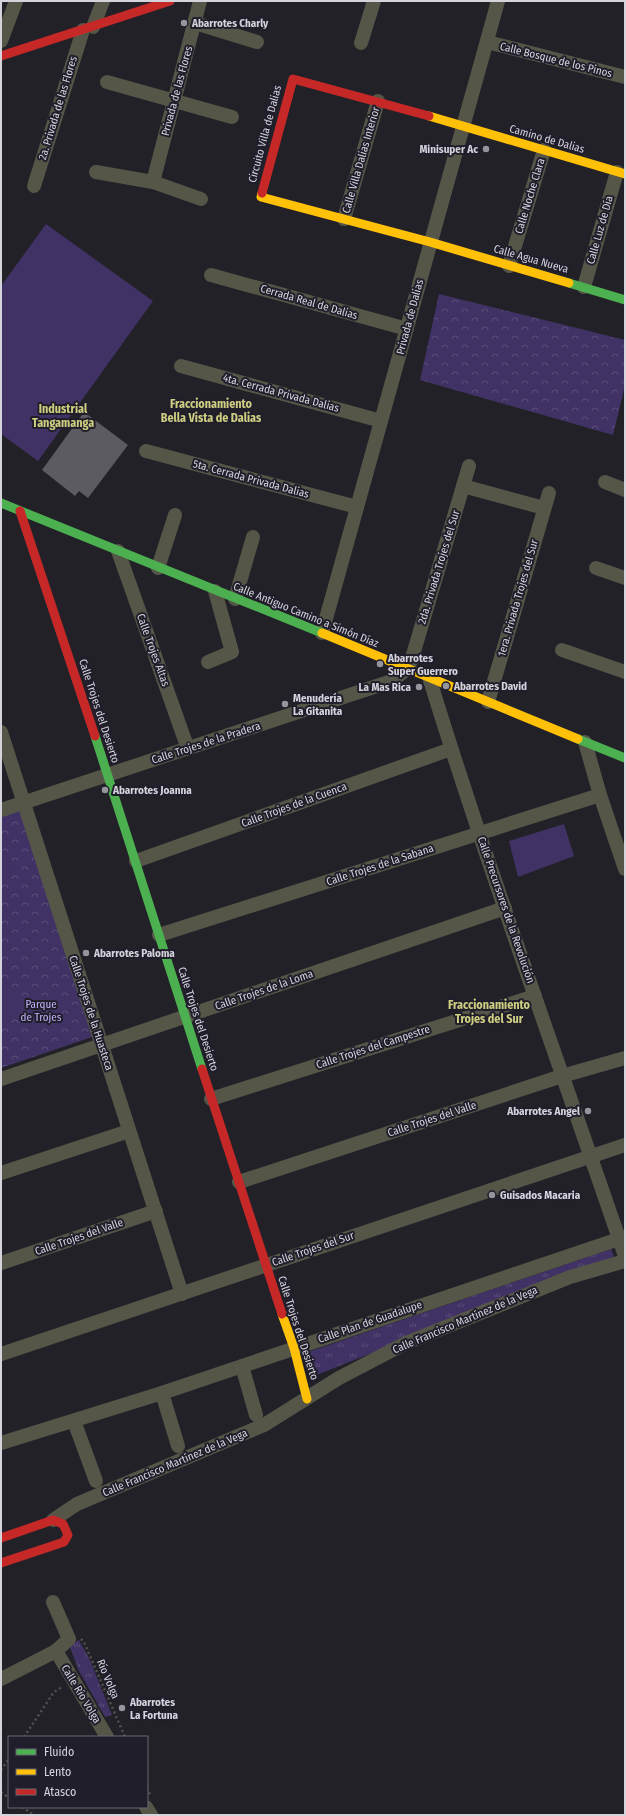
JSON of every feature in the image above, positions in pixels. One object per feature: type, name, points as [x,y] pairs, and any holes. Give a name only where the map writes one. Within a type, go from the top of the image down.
[{"type":"street","points":[[1,41],[16,1]]},
{"type":"street","name":"2a. Privada de las Flores","points":[[34,186],[88,28],[103,1]]},
{"type":"street","points":[[1,56],[170,1]]},
{"type":"street","name":"Privada de las Flores","points":[[153,182],[200,1]]},
{"type":"street","points":[[361,44],[374,1]]},
{"type":"street","name":"Privada de Dalias","points":[[322,633],[498,1]]},
{"type":"street","points":[[195,23],[257,42]]},
{"type":"street","name":"Calle Bosque de los Pinos","points":[[487,42],[625,77]]},
{"type":"street","name":"Circuito Villa de Dalias","points":[[430,242],[261,196],[293,78],[463,126]]},
{"type":"street","points":[[107,82],[232,117]]},
{"type":"street","name":"Calle Villa Dalias Interior","points":[[344,219],[378,101]]},
{"type":"street","name":"Camino de Dalias","points":[[463,126],[621,173]]},
{"type":"street","name":"Calle Noche Clara","points":[[509,266],[544,150]]},
{"type":"street","points":[[96,172],[153,182],[201,199]]},
{"type":"street","name":"Calle Luz de Día","points":[[584,288],[621,173]]},
{"type":"street","name":"Calle Agua Nueva","points":[[430,242],[625,300]]},
{"type":"street","name":"Cerrada Real de Dalias","points":[[211,275],[407,329]]},
{"type":"street","name":"4ta. Cerrada Privada Dalias","points":[[181,366],[381,421]]},
{"type":"street","name":"5ta. Cerrada Privada Dalias","points":[[146,452],[357,507]]},
{"type":"street","name":"2da. Privada Trojes del Sur","points":[[408,668],[470,466]]},
{"type":"street","points":[[605,482],[625,490]]},
{"type":"street","points":[[463,486],[544,508]]},
{"type":"street","name":"1era. Privada Trojes del Sur","points":[[488,702],[549,493]]},
{"type":"street","name":"Calle Antiguo Camino a Simón Díaz","points":[[1,503],[158,568],[408,668],[625,758]]},
{"type":"street","name":"Calle Trojes del Desierto","points":[[20,511],[136,861],[184,1017],[265,1265],[294,1348],[307,1399]]},
{"type":"street","points":[[158,568],[175,515]]},
{"type":"street","points":[[235,599],[253,537]]},
{"type":"street","name":"Calle Trojes Altas","points":[[118,551],[188,749]]},
{"type":"street","points":[[596,568],[625,578]]},
{"type":"street","points":[[208,662],[232,652],[215,591]]},
{"type":"street","points":[[562,650],[625,672]]},
{"type":"street","name":"Calle Trojes de la Pradera","points":[[1,810],[392,681],[408,668]]},
{"type":"street","name":"Calle Precursores de la Revolución","points":[[429,677],[451,749],[562,1076],[590,1156],[622,1238],[625,1256]]},
{"type":"street","name":"Calle Trojes de la Huasteca","points":[[1,732],[25,802],[101,1045],[182,1294]]},
{"type":"street","points":[[585,742],[600,795],[625,869]]},
{"type":"street","name":"Calle Trojes de la Cuenca","points":[[136,861],[451,749]]},
{"type":"street","name":"Calle Trojes de la Sabana","points":[[159,935],[600,795]]},
{"type":"street","name":"Calle Trojes de la Loma","points":[[1,1080],[505,908]]},
{"type":"street","name":"Calle Trojes del Campestre","points":[[211,1099],[535,996]]},
{"type":"street","name":"Calle Trojes del Valle","points":[[238,1182],[562,1076],[625,1058]]},
{"type":"street","points":[[1,1173],[129,1131]]},
{"type":"street","name":"Calle Trojes del Sur","points":[[1,1354],[625,1145]]},
{"type":"street","name":"Calle Trojes del Valle","points":[[1,1263],[156,1211]]},
{"type":"street","name":"Calle Plan de Guadalupe","points":[[1,1443],[162,1394],[622,1238]]},
{"type":"street","name":"Calle Francisco Martínez de la Vega","points":[[53,1520],[77,1504],[264,1425],[339,1378],[406,1343],[570,1277],[625,1261]]},
{"type":"street","points":[[242,1366],[256,1415]]},
{"type":"street","points":[[162,1394],[178,1446]]},
{"type":"street","points":[[74,1420],[96,1482]]},
{"type":"street","points":[[1,1538],[53,1520],[61,1522],[66,1527],[68,1535],[64,1542],[1,1563]]},
{"type":"street","points":[[1,1679],[56,1651],[69,1639],[53,1602]]},
{"type":"street","name":"Calle Río Volga","points":[[56,1651],[106,1736]]},
{"type":"path","name":"Río Volga","points":[[69,1639],[77,1639],[84,1642],[125,1736]]},
{"type":"path","points":[[25,1736],[54,1692],[73,1680]]},
{"type":"path","points":[[1,1770],[8,1760]]},
{"type":"path","points":[[24,1808],[34,1815]]},
{"type":"green space","points":[[46,224],[153,301],[38,461],[1,434],[1,286]]},
{"type":"green space","points":[[439,294],[625,340],[625,385],[613,435],[420,380]]},
{"type":"green space","name":"Parque de Trojes","points":[[20,810],[92,1037],[1,1068],[1,816]]},
{"type":"green space","points":[[564,824],[574,856],[518,877],[509,841]]},
{"type":"green space","points":[[1,849],[15,864],[1,879]]},
{"type":"green space","points":[[1,980],[25,1003],[1,1027]]},
{"type":"green space","points":[[611,1249],[614,1257],[314,1376],[308,1352]]},
{"type":"green space","points":[[79,1640],[90,1660],[112,1715],[105,1717],[79,1671],[69,1645]]},
{"type":"building","points":[[84,412],[128,445],[88,498],[79,491],[75,496],[42,470]]},
{"type":"traffic: fast","points":[[569,283],[625,300]]},
{"type":"traffic: fast","points":[[1,503],[322,633]]},
{"type":"traffic: fast","points":[[95,736],[202,1069]]},
{"type":"traffic: fast","points":[[578,739],[625,758]]},
{"type":"traffic: slow","points":[[429,116],[625,174]]},
{"type":"traffic: slow","points":[[262,193],[261,197],[430,242],[569,283]]},
{"type":"traffic: slow","points":[[322,633],[578,739]]},
{"type":"traffic: slow","points":[[282,1314],[294,1348],[307,1399]]},
{"type":"traffic: jam","points":[[1,56],[170,1]]},
{"type":"traffic: jam","points":[[262,193],[293,79],[429,116]]},
{"type":"traffic: jam","points":[[20,511],[95,736]]},
{"type":"traffic: jam","points":[[202,1069],[282,1314]]},
{"type":"traffic: jam","points":[[1,1538],[53,1520],[63,1524],[68,1535],[64,1542],[1,1563]]},
{"type":"place","name":"Abarrotes Charly","points":[[184,23]]},
{"type":"place","name":"Minisuper Ac","points":[[486,149]]},
{"type":"place","name":"Abarrotes Super Guerrero","points":[[380,664]]},
{"type":"place","name":"Abarrotes David","points":[[446,686]]},
{"type":"place","name":"La Mas Rica","points":[[419,687]]},
{"type":"place","name":"Menudería La Gitanita","points":[[285,704]]},
{"type":"place","name":"Abarrotes Joanna","points":[[105,790]]},
{"type":"place","name":"Abarrotes Paloma","points":[[86,953]]},
{"type":"place","name":"Abarrotes Angel","points":[[588,1111]]},
{"type":"place","name":"Guisados Macaria","points":[[492,1195]]},
{"type":"place","name":"Abarrotes La Fortuna","points":[[122,1708]]},
{"type":"district","name":"Fraccionamiento Bella Vista de Dalias","points":[[211,411]]},
{"type":"district","name":"Industrial Tangamanga","points":[[63,416]]},
{"type":"district","name":"Fraccionamiento Trojes del Sur","points":[[489,1012]]}]
